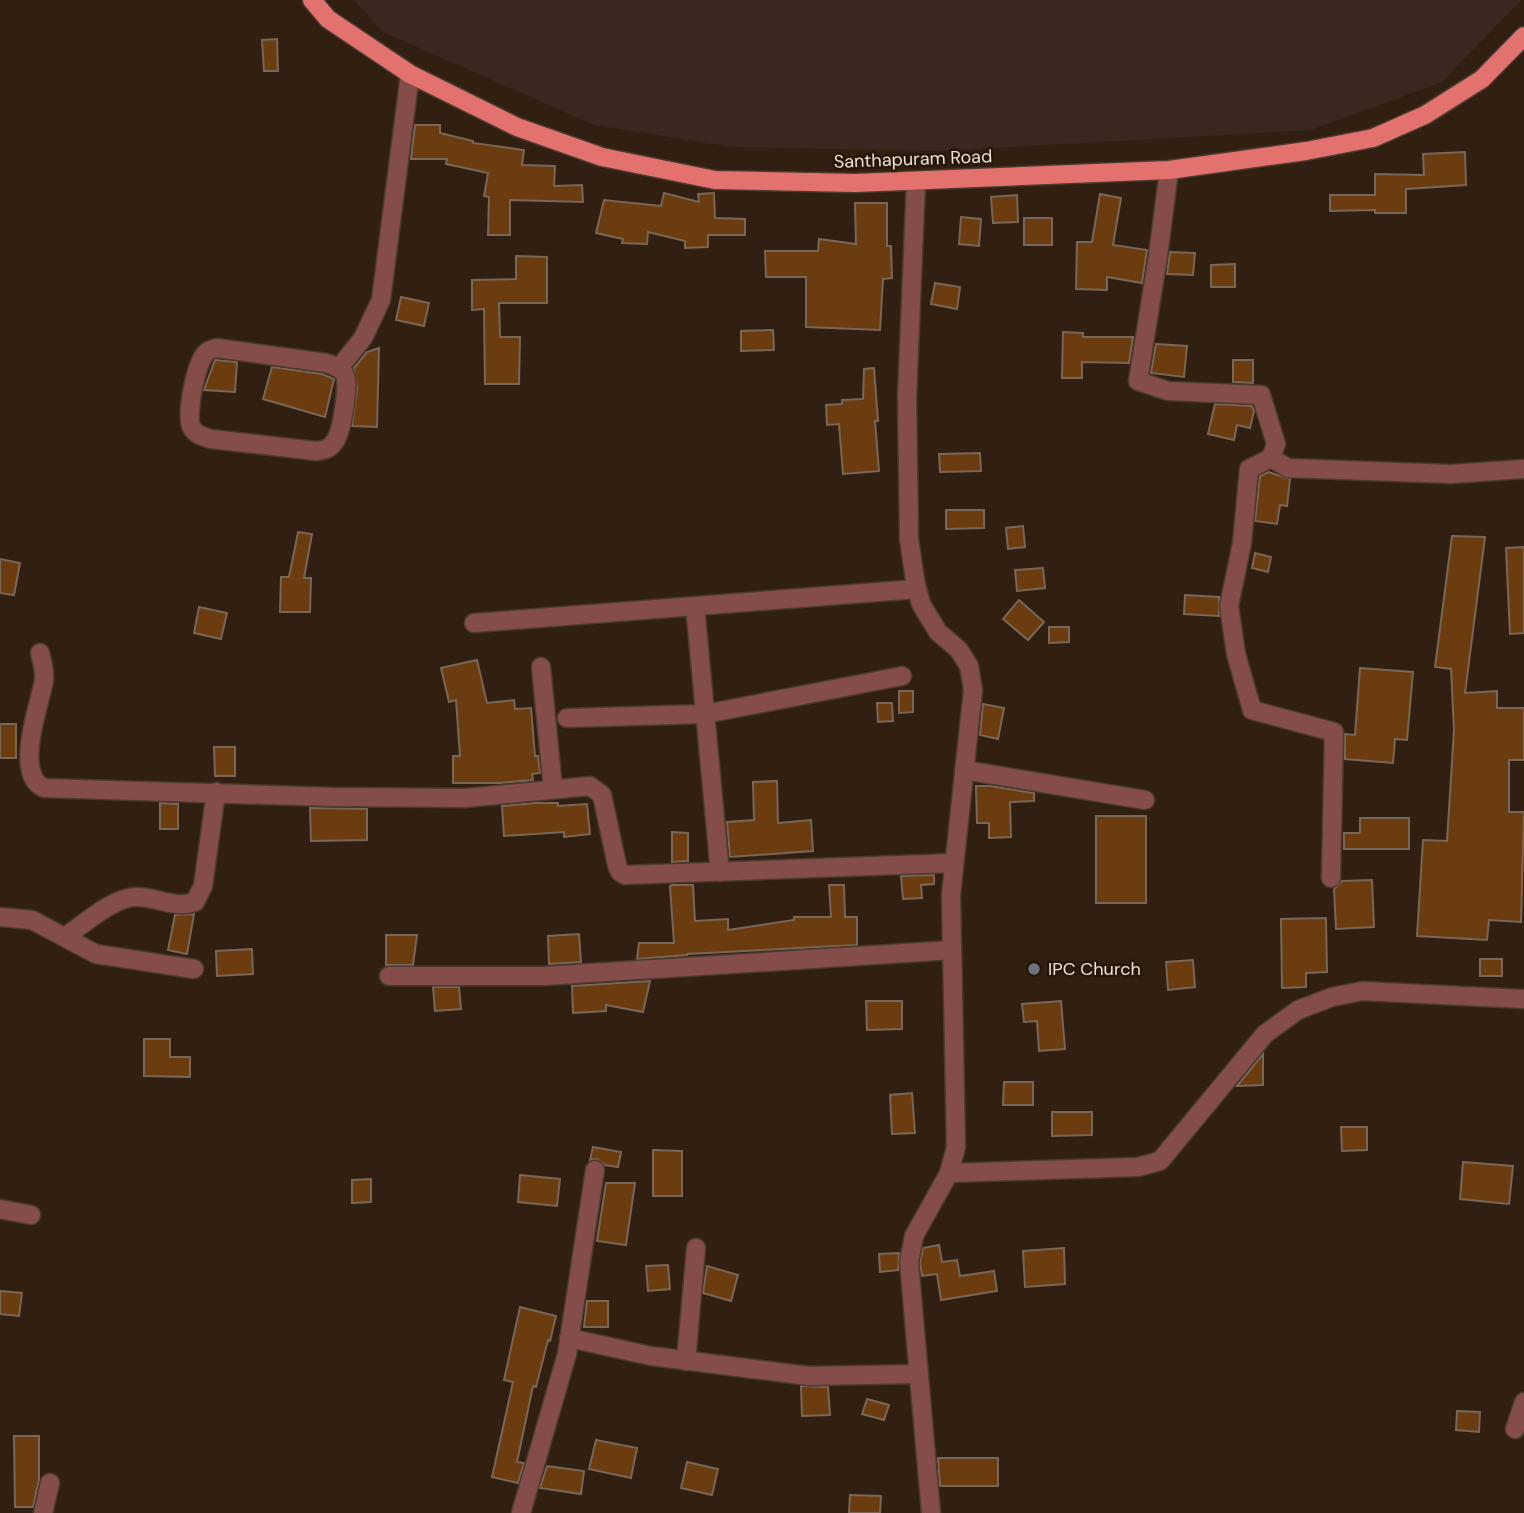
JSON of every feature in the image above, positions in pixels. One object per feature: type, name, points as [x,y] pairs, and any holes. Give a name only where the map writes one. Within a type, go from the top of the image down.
[{"type":"main road","name":"Santhapuram Road","points":[[312,0],[327,19],[410,74],[517,127],[602,157],[715,180],[856,183],[1169,170],[1306,150],[1373,138],[1425,115],[1482,79],[1524,36]]},
{"type":"street","points":[[339,368],[363,338],[381,300],[410,74]]},
{"type":"street","points":[[1169,170],[1138,381],[1168,391],[1261,395],[1276,444],[1271,458],[1250,469],[1242,543],[1229,606],[1234,642],[1252,710],[1335,732],[1331,878]]},
{"type":"street","points":[[916,181],[907,397],[909,539],[921,604],[938,632],[959,650],[969,666],[973,690],[951,895],[956,1147],[949,1173],[914,1236],[909,1262],[931,1513]]},
{"type":"street","points":[[217,348],[326,363],[339,368],[345,375],[345,390],[339,434],[328,449],[316,451],[211,439],[198,435],[190,427],[188,414],[199,363],[207,352],[217,348]]},
{"type":"street","points":[[1271,458],[1288,468],[1451,474],[1524,469]]},
{"type":"street","points":[[474,623],[917,589]]},
{"type":"street","points":[[695,606],[720,872]]},
{"type":"street","points":[[40,653],[44,679],[34,715],[30,752],[32,778],[36,785],[44,788],[332,797],[466,798],[590,786],[602,795],[617,865],[625,875],[954,863]]},
{"type":"street","points":[[541,667],[553,789]]},
{"type":"street","points":[[567,718],[705,714],[902,676]]},
{"type":"street","points":[[964,770],[1145,800]]},
{"type":"street","points":[[66,936],[128,897],[180,905],[195,902],[203,886],[216,792]]},
{"type":"street","points":[[0,917],[32,920],[96,954],[194,969]]},
{"type":"street","points":[[389,976],[544,976],[952,950]]},
{"type":"street","points":[[949,1173],[1139,1167],[1160,1161],[1265,1034],[1298,1010],[1332,997],[1362,991],[1524,999]]},
{"type":"street","points":[[521,1513],[567,1354],[595,1170]]},
{"type":"street","points":[[0,1209],[31,1215]]},
{"type":"street","points":[[687,1361],[696,1248]]},
{"type":"street","points":[[569,1338],[651,1356],[809,1376],[919,1374]]},
{"type":"street","points":[[1514,1429],[1524,1402]]},
{"type":"street","points":[[43,1513],[50,1483]]},
{"type":"shaded area","points":[[354,0],[1521,0],[1442,82],[1311,130],[943,151],[732,147],[594,125],[383,32]]},
{"type":"building","points":[[277,39],[278,71],[264,71],[262,40]]},
{"type":"building","points":[[415,125],[440,125],[440,133],[473,143],[524,150],[522,165],[555,166],[554,186],[582,185],[583,202],[510,200],[510,235],[488,235],[489,197],[484,196],[488,173],[446,164],[447,159],[411,159]]},
{"type":"building","points":[[1465,152],[1466,185],[1406,189],[1406,213],[1375,213],[1375,210],[1330,211],[1330,195],[1375,195],[1375,174],[1424,175],[1423,154]]},
{"type":"building","points":[[664,193],[699,202],[698,194],[714,193],[715,218],[745,219],[745,235],[708,235],[708,247],[685,248],[685,241],[648,232],[647,244],[622,243],[623,239],[596,233],[604,200],[661,206]]},
{"type":"building","points":[[1100,194],[1121,198],[1113,245],[1147,250],[1142,283],[1107,277],[1107,290],[1076,289],[1077,242],[1092,242]]},
{"type":"building","points":[[1017,195],[1018,222],[993,223],[991,197]]},
{"type":"building","points":[[855,203],[887,203],[887,246],[891,246],[892,278],[883,279],[880,330],[806,327],[806,277],[766,277],[765,251],[818,251],[819,239],[856,244]]},
{"type":"building","points":[[961,217],[981,219],[979,246],[959,244]]},
{"type":"building","points":[[1024,218],[1052,218],[1052,245],[1024,245]]},
{"type":"building","points":[[1170,252],[1195,253],[1193,275],[1167,274]]},
{"type":"building","points":[[516,256],[547,257],[547,303],[499,303],[500,337],[520,337],[519,384],[485,384],[484,309],[472,310],[472,280],[516,279]]},
{"type":"building","points":[[1235,264],[1235,287],[1211,287],[1211,265]]},
{"type":"building","points":[[935,283],[960,287],[957,309],[931,304]]},
{"type":"building","points":[[401,297],[429,303],[424,326],[396,320]]},
{"type":"building","points":[[773,330],[774,350],[741,351],[741,331]]},
{"type":"building","points":[[1063,332],[1083,333],[1083,337],[1133,337],[1129,363],[1082,362],[1082,378],[1062,378]]},
{"type":"building","points":[[1156,344],[1187,346],[1184,377],[1151,373]]},
{"type":"building","points":[[379,348],[377,427],[352,426],[357,388],[354,368],[367,352]]},
{"type":"building","points":[[215,360],[237,362],[235,392],[204,390]]},
{"type":"building","points":[[1233,360],[1253,360],[1253,383],[1233,382]]},
{"type":"building","points":[[272,367],[322,374],[334,379],[325,417],[263,399]]},
{"type":"building","points":[[874,368],[879,471],[843,474],[839,424],[827,425],[826,405],[842,404],[842,400],[863,399],[864,369]]},
{"type":"building","points":[[1215,404],[1252,406],[1254,411],[1250,428],[1237,425],[1234,440],[1208,434]]},
{"type":"building","points":[[980,453],[981,471],[940,472],[939,454]]},
{"type":"building","points":[[1268,472],[1290,479],[1287,506],[1280,505],[1277,524],[1255,521],[1260,476]]},
{"type":"building","points":[[946,510],[984,510],[984,528],[946,529]]},
{"type":"building","points":[[1023,526],[1025,547],[1008,549],[1006,528]]},
{"type":"building","points":[[298,532],[312,534],[304,578],[311,578],[310,612],[280,612],[281,577],[289,577]]},
{"type":"building","points":[[1452,536],[1485,537],[1465,693],[1497,691],[1497,708],[1524,708],[1524,760],[1509,760],[1509,812],[1524,812],[1521,922],[1489,920],[1487,940],[1417,936],[1423,840],[1447,841],[1454,730],[1451,669],[1435,667]]},
{"type":"building","points":[[1524,547],[1524,633],[1510,634],[1506,548]]},
{"type":"building","points":[[1255,553],[1271,557],[1268,572],[1252,568]]},
{"type":"building","points":[[0,559],[20,563],[14,595],[0,593]]},
{"type":"building","points":[[1043,568],[1045,588],[1017,591],[1015,570]]},
{"type":"building","points":[[1185,595],[1219,597],[1219,616],[1184,614]]},
{"type":"building","points":[[1019,600],[1044,622],[1028,640],[1003,619]]},
{"type":"building","points":[[199,607],[227,613],[221,639],[194,633]]},
{"type":"building","points":[[1049,627],[1069,627],[1069,642],[1049,643]]},
{"type":"building","points":[[477,660],[487,703],[514,700],[515,709],[531,708],[535,756],[538,756],[540,773],[532,774],[533,780],[453,783],[453,756],[460,756],[456,700],[449,702],[441,668]]},
{"type":"building","points":[[1360,668],[1413,672],[1407,740],[1395,739],[1393,763],[1345,759],[1345,734],[1355,735]]},
{"type":"building","points":[[899,691],[913,691],[913,712],[899,713]]},
{"type":"building","points":[[877,703],[892,703],[893,721],[878,722]]},
{"type":"building","points":[[983,704],[1004,708],[998,739],[980,735]]},
{"type":"building","points":[[0,724],[16,724],[16,758],[0,758]]},
{"type":"building","points":[[214,747],[235,747],[235,776],[215,776]]},
{"type":"building","points":[[777,781],[778,823],[811,820],[813,851],[730,857],[727,822],[754,820],[753,782]]},
{"type":"building","points":[[976,786],[1034,793],[1034,801],[1010,802],[1011,837],[989,838],[989,823],[977,823]]},
{"type":"building","points":[[160,803],[178,804],[178,829],[160,829]]},
{"type":"building","points":[[558,803],[558,806],[587,804],[590,834],[564,837],[564,832],[504,836],[502,806]]},
{"type":"building","points":[[310,808],[367,809],[367,840],[311,841]]},
{"type":"building","points":[[1096,816],[1146,816],[1146,903],[1096,903]]},
{"type":"building","points":[[1360,818],[1409,818],[1409,849],[1344,849],[1344,833],[1360,833]]},
{"type":"building","points":[[672,832],[688,833],[688,861],[672,862]]},
{"type":"building","points":[[934,875],[934,884],[921,885],[922,898],[903,899],[901,876]]},
{"type":"building","points":[[1372,880],[1374,927],[1336,929],[1334,889],[1342,881]]},
{"type":"building","points":[[672,885],[693,885],[695,921],[728,919],[728,930],[794,920],[794,917],[831,917],[829,885],[844,885],[845,917],[857,917],[857,945],[637,959],[639,943],[674,943]]},
{"type":"building","points":[[194,914],[187,954],[168,950],[175,915]]},
{"type":"building","points":[[1326,918],[1327,972],[1306,973],[1306,987],[1282,988],[1281,919]]},
{"type":"building","points":[[579,934],[581,962],[549,964],[548,936]]},
{"type":"building","points":[[386,935],[417,935],[413,965],[386,965]]},
{"type":"building","points":[[252,949],[253,974],[217,976],[216,951]]},
{"type":"building","points":[[1480,959],[1502,959],[1502,976],[1480,976]]},
{"type":"building","points":[[1193,960],[1195,987],[1168,990],[1166,962]]},
{"type":"building","points":[[650,981],[643,1012],[606,1005],[606,1011],[573,1013],[572,986]]},
{"type":"building","points":[[433,987],[459,987],[461,1009],[435,1011]]},
{"type":"building","points":[[866,1001],[902,1001],[902,1029],[867,1030]]},
{"type":"building","points":[[1061,1001],[1065,1049],[1039,1051],[1037,1021],[1024,1022],[1022,1004]]},
{"type":"building","points":[[144,1039],[170,1039],[170,1057],[190,1057],[190,1077],[144,1076]]},
{"type":"building","points":[[1263,1054],[1263,1085],[1237,1086]]},
{"type":"building","points":[[1004,1082],[1033,1082],[1033,1105],[1003,1105]]},
{"type":"building","points":[[912,1093],[915,1133],[892,1134],[890,1095]]},
{"type":"building","points":[[1052,1112],[1092,1112],[1092,1135],[1052,1136]]},
{"type":"building","points":[[1341,1127],[1367,1127],[1367,1150],[1342,1151]]},
{"type":"building","points":[[593,1147],[621,1152],[618,1167],[605,1165],[597,1159],[590,1160]]},
{"type":"building","points":[[653,1150],[682,1151],[682,1196],[653,1196]]},
{"type":"building","points":[[1463,1162],[1513,1166],[1509,1204],[1460,1199]]},
{"type":"building","points":[[520,1175],[560,1179],[557,1206],[518,1202]]},
{"type":"building","points":[[371,1179],[371,1202],[352,1203],[352,1180]]},
{"type":"building","points":[[606,1183],[635,1183],[626,1245],[597,1241]]},
{"type":"building","points":[[939,1245],[942,1262],[957,1260],[960,1276],[994,1271],[997,1291],[941,1300],[937,1274],[922,1276],[920,1263],[923,1248]]},
{"type":"building","points":[[1064,1248],[1065,1284],[1025,1287],[1023,1251]]},
{"type":"building","points":[[899,1253],[898,1270],[880,1272],[879,1254]]},
{"type":"building","points":[[668,1265],[670,1289],[648,1291],[646,1266]]},
{"type":"building","points":[[707,1266],[738,1275],[731,1301],[703,1293]]},
{"type":"building","points":[[0,1291],[22,1293],[19,1316],[0,1314]]},
{"type":"building","points":[[587,1301],[608,1301],[608,1327],[584,1327]]},
{"type":"building","points":[[520,1307],[556,1316],[536,1387],[533,1386],[517,1462],[524,1463],[518,1483],[492,1477],[513,1382],[504,1380]]},
{"type":"building","points":[[801,1386],[828,1387],[830,1415],[802,1416]]},
{"type":"building","points":[[867,1399],[889,1405],[884,1420],[862,1414]]},
{"type":"building","points":[[1457,1411],[1480,1412],[1479,1432],[1456,1430]]},
{"type":"building","points":[[14,1436],[39,1436],[39,1480],[33,1507],[15,1507]]},
{"type":"building","points":[[596,1440],[637,1448],[631,1478],[589,1469]]},
{"type":"building","points":[[938,1458],[998,1458],[998,1486],[940,1486]]},
{"type":"building","points":[[687,1462],[718,1469],[712,1495],[681,1488]]},
{"type":"building","points":[[547,1466],[584,1471],[581,1494],[540,1488]]},
{"type":"building","points":[[850,1495],[881,1496],[880,1513],[849,1513]]},
{"type":"place","name":"IPC Church","points":[[1034,969]]}]
